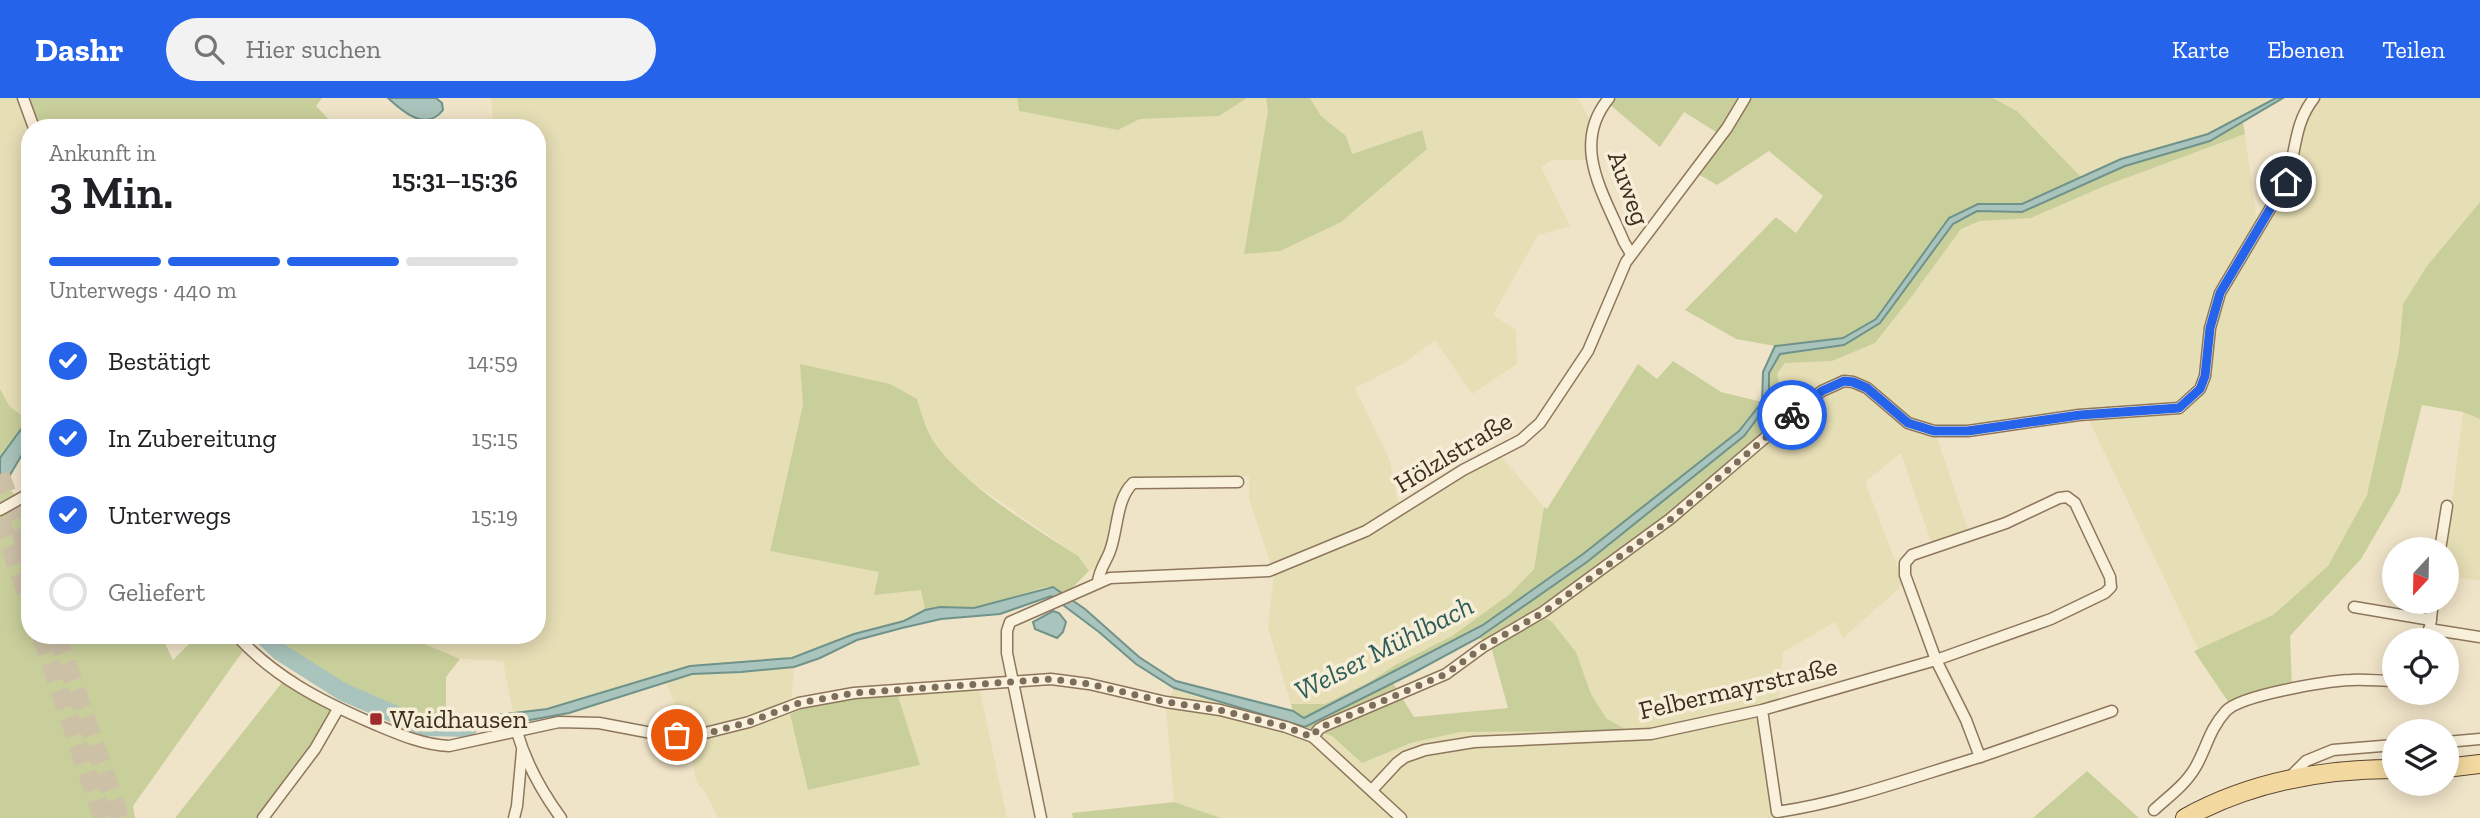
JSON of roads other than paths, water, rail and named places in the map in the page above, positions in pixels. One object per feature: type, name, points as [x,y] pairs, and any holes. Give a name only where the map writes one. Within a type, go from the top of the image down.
[{"type":"main road","points":[[2459,766],[2480,764]]},
{"type":"main road","points":[[2185,818],[2244,792],[2289,778],[2327,772],[2382,770]]},
{"type":"street","points":[[23,98],[31,119]]},
{"type":"street","name":"Auweg","points":[[1609,98],[1595,119],[1591,157],[1631,254]]},
{"type":"street","name":"Hölzlstraße","points":[[1012,680],[1006,642],[1008,626],[1013,619],[1098,582],[1123,576],[1269,571],[1366,531],[1463,470],[1513,445],[1540,423],[1588,351],[1618,275],[1631,254],[1727,128],[1745,98]]},
{"type":"street","points":[[1312,737],[1324,726],[1446,674],[1483,647],[1544,612],[1671,519],[1800,408],[1837,383],[1844,381],[1861,384],[1908,423],[1934,431],[1968,431],[2089,414],[2179,408],[2200,389],[2205,376],[2212,316],[2220,293],[2286,182],[2300,120],[2314,98]]},
{"type":"street","points":[[1098,582],[1099,572],[1111,549],[1123,497],[1133,483],[1238,482]]},
{"type":"street","name":"Felbermayrstraße","points":[[1372,790],[1397,763],[1425,750],[1474,742],[1651,734],[1762,710],[1936,660],[2051,619],[2105,593],[2111,587],[2110,577],[2075,503],[2067,497],[2059,498],[2006,523],[1912,555],[1905,562],[1905,575],[1936,660]]},
{"type":"street","points":[[0,510],[21,498]]},
{"type":"street","points":[[2442,537],[2446,506]]},
{"type":"street","points":[[2354,607],[2422,628]]},
{"type":"street","points":[[2459,635],[2480,638]]},
{"type":"street","points":[[244,644],[310,695],[338,709],[432,745],[449,746],[559,722],[598,723],[657,734],[697,736],[749,722],[799,703],[854,693],[936,689],[1012,680],[1051,679],[1089,684],[1166,702],[1220,710],[1286,727],[1312,737],[1401,818]]},
{"type":"street","points":[[1936,660],[1966,720],[1980,757]]},
{"type":"street","points":[[1012,680],[1041,818]]},
{"type":"street","points":[[2154,810],[2190,776],[2197,766],[2210,733],[2235,704],[2332,682],[2382,681]]},
{"type":"street","points":[[262,818],[315,749],[338,709]]},
{"type":"street","points":[[1762,710],[1777,815],[1980,757],[2112,711]]},
{"type":"street","points":[[517,732],[522,751],[548,800],[561,818]]},
{"type":"street","points":[[2459,741],[2480,739]]},
{"type":"street","points":[[2289,778],[2306,761],[2333,750],[2382,746]]},
{"type":"street","points":[[514,818],[522,751]]},
{"type":"water","points":[[388,98],[436,98],[442,103],[443,110],[429,119],[418,119]]},
{"type":"water","points":[[2276,98],[2283,98],[2210,141],[2125,166],[2022,212],[1977,211],[1953,224],[1880,323],[1844,345],[1780,354],[1769,373],[1769,403],[1744,436],[1587,562],[1478,638],[1305,727],[1174,688],[1136,664],[1051,596],[1000,614],[941,619],[857,640],[794,667],[692,674],[569,713],[481,729],[424,727],[343,692],[272,644],[278,644],[346,689],[426,720],[450,716],[473,718],[547,709],[690,666],[792,658],[854,634],[904,621],[925,610],[940,607],[974,608],[1053,587],[1085,609],[1139,657],[1176,681],[1293,711],[1304,718],[1483,625],[1583,554],[1739,431],[1762,402],[1763,372],[1775,346],[1843,338],[1876,319],[1949,218],[1978,204],[2022,204],[2121,159],[2208,134]]},
{"type":"water","points":[[21,429],[21,456],[0,492],[0,458]]},
{"type":"water","points":[[1053,611],[1059,613],[1066,622],[1063,632],[1057,638],[1035,629],[1033,622]]},
{"type":"waterway","name":"Welser Mühlbach","points":[[272,644],[343,692],[424,727],[468,728]]},
{"type":"tunnel","points":[[0,474],[21,533]]},
{"type":"tunnel","points":[[0,519],[21,578]]},
{"type":"tunnel","points":[[44,644],[103,818]]},
{"type":"tunnel","points":[[60,644],[120,818]]},
{"type":"place","name":"Waidhausen","points":[[376,719]]}]
